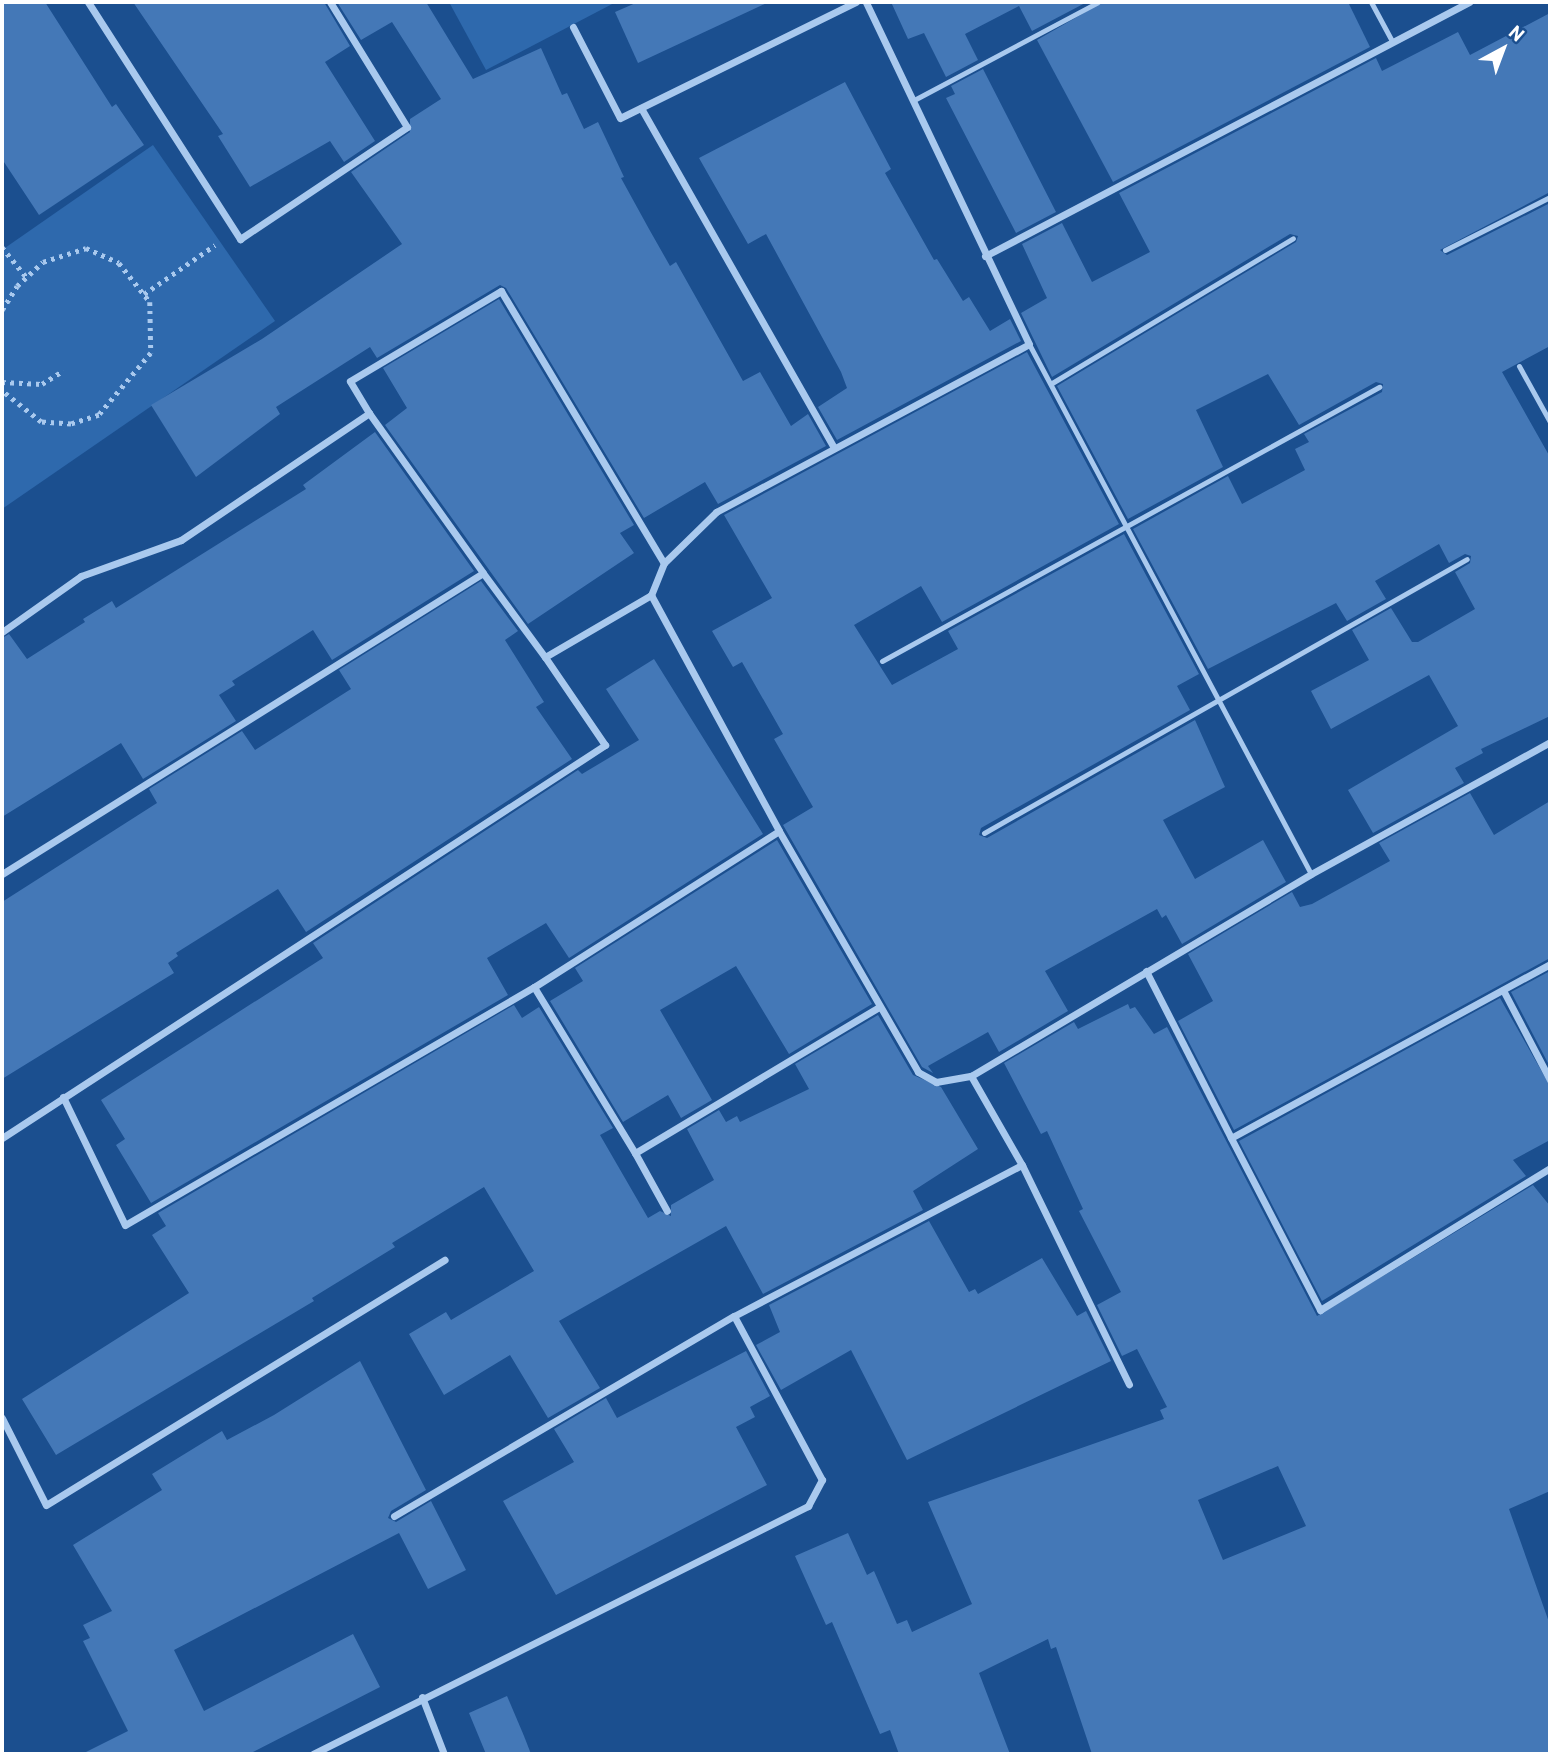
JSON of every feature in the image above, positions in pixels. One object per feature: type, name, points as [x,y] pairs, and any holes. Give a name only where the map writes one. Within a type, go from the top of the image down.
[{"type":"street","points":[[88,2],[240,239],[407,127],[330,2]]},
{"type":"street","points":[[573,27],[620,118],[856,2]]},
{"type":"street","points":[[545,657],[651,596],[664,564],[716,512],[1029,344],[866,2]]},
{"type":"street","points":[[985,256],[1469,2]]},
{"type":"street","points":[[641,108],[834,448]]},
{"type":"street","points":[[2,1138],[605,745],[369,413],[350,381],[501,291],[664,564]]},
{"type":"street","points":[[2,632],[81,576],[181,540],[369,413]]},
{"type":"street","points":[[2,874],[483,573]]},
{"type":"street","points":[[651,596],[879,1007],[918,1072],[936,1082],[971,1076],[1311,874],[1550,741]]},
{"type":"street","points":[[63,1097],[125,1225],[534,987],[779,831]]},
{"type":"street","points":[[1231,1138],[1550,964]]},
{"type":"street","points":[[1146,971],[1320,1310],[1550,1168]]},
{"type":"street","points":[[534,987],[667,1211]]},
{"type":"street","points":[[1503,990],[1550,1080]]},
{"type":"street","points":[[635,1153],[879,1007]]},
{"type":"street","points":[[971,1076],[1022,1165],[1129,1384]]},
{"type":"street","points":[[394,1517],[734,1316],[1022,1165]]},
{"type":"street","points":[[2,1418],[46,1505],[446,1260]]},
{"type":"street","points":[[313,1754],[808,1506],[822,1480],[734,1316]]},
{"type":"street","points":[[422,1698],[444,1754]]},
{"type":"lane","points":[[914,100],[1098,2]]},
{"type":"lane","points":[[1371,2],[1392,41]]},
{"type":"lane","points":[[1445,250],[1550,197]]},
{"type":"lane","points":[[1052,383],[1293,238]]},
{"type":"lane","points":[[1029,344],[1052,383],[1216,700],[1311,874]]},
{"type":"lane","points":[[1519,366],[1550,422]]},
{"type":"lane","points":[[882,661],[1125,524],[1379,387]]},
{"type":"lane","points":[[984,832],[1467,559]]},
{"type":"path","points":[[144,294],[236,231]]},
{"type":"path","points":[[2,247],[26,277]]},
{"type":"path","points":[[2,310],[26,277],[43,262],[86,248],[119,263],[150,302],[151,353],[99,415],[71,424],[41,422],[2,391]]},
{"type":"path","points":[[2,382],[41,384],[63,371]]},
{"type":"shaded area","points":[[449,2],[616,2],[486,70]]},
{"type":"shaded area","points":[[153,145],[275,321],[2,509],[2,250]]},
{"type":"building","points":[[2,2],[45,2],[112,107],[116,104],[144,145],[39,215],[2,159]]},
{"type":"building","points":[[133,2],[324,2],[350,46],[325,62],[375,141],[344,162],[330,141],[250,187],[218,136],[223,134]]},
{"type":"building","points":[[337,2],[426,2],[473,79],[541,48],[562,95],[567,93],[584,129],[598,122],[624,177],[621,178],[649,229],[670,266],[676,262],[743,381],[760,372],[791,426],[808,414],[826,446],[718,504],[705,482],[644,518],[506,288],[500,285],[377,358],[370,347],[276,407],[280,414],[196,477],[151,405],[262,339],[402,244],[351,172],[410,132],[410,119],[441,99],[392,22],[361,40]]},
{"type":"building","points":[[638,2],[769,2],[638,63],[615,12]]},
{"type":"building","points":[[891,2],[1087,2],[1032,31],[1019,6],[965,34],[978,60],[946,77],[924,33],[908,39]]},
{"type":"building","points":[[1103,2],[1348,2],[1370,47],[1113,182],[1037,40]]},
{"type":"building","points":[[1550,13],[1550,192],[1440,250],[1447,255],[1550,203],[1550,346],[1502,372],[1550,457],[1550,716],[1481,749],[1483,753],[1455,768],[1464,783],[1373,833],[1348,790],[1458,726],[1429,675],[1331,729],[1311,691],[1369,660],[1352,630],[1391,608],[1412,642],[1418,642],[1475,609],[1455,572],[1470,563],[1471,556],[1465,554],[1449,563],[1439,544],[1375,581],[1386,599],[1347,621],[1336,603],[1208,669],[1133,529],[1228,476],[1242,504],[1305,470],[1295,449],[1309,442],[1304,434],[1382,392],[1383,384],[1376,382],[1299,425],[1268,374],[1196,410],[1223,467],[1128,519],[1057,386],[1296,242],[1298,236],[1290,234],[1052,377],[1021,313],[1047,298],[1022,244],[1062,223],[1092,282],[1150,252],[1119,193],[1376,58],[1382,71],[1458,32],[1470,55]]},
{"type":"building","points":[[983,69],[1056,212],[1016,233],[946,98],[955,94],[951,86]]},
{"type":"building","points":[[845,82],[891,169],[885,173],[934,260],[937,259],[963,301],[969,297],[990,331],[1010,319],[1021,341],[837,440],[818,407],[847,388],[841,372],[766,234],[748,244],[699,158]]},
{"type":"building","points":[[499,299],[634,525],[620,533],[634,553],[528,624],[385,425],[407,408],[383,368]]},
{"type":"building","points":[[1027,352],[1119,524],[942,622],[921,586],[854,625],[892,685],[958,649],[948,631],[1124,534],[1199,674],[1177,686],[1190,710],[981,828],[979,835],[987,838],[1195,720],[1225,787],[1163,820],[1195,879],[1263,840],[1286,882],[1182,944],[1166,915],[1162,918],[1157,909],[1045,971],[1068,1011],[999,1052],[988,1032],[928,1066],[933,1073],[922,1067],[783,825],[813,807],[774,739],[783,734],[742,662],[733,667],[712,631],[772,598],[724,515]]},
{"type":"building","points":[[375,432],[474,571],[332,660],[313,630],[232,681],[235,685],[219,695],[236,721],[143,779],[121,743],[2,817],[2,638],[9,634],[27,659],[85,622],[83,619],[112,601],[116,608],[306,489],[303,485]]},
{"type":"building","points":[[481,581],[518,631],[505,640],[544,702],[536,707],[572,759],[306,932],[278,889],[176,953],[178,956],[168,963],[174,973],[2,1079],[2,902],[157,803],[149,789],[242,731],[255,750],[351,689],[339,670]]},
{"type":"building","points":[[654,659],[763,834],[569,958],[546,923],[487,958],[508,995],[151,1203],[116,1145],[125,1139],[101,1100],[323,958],[313,943],[578,770],[582,774],[639,740],[606,689]]},
{"type":"building","points":[[1470,793],[1494,835],[1550,801],[1550,958],[1234,1130],[1178,1021],[1213,1001],[1188,954],[1292,892],[1300,907],[1312,904],[1390,861],[1379,843]]},
{"type":"building","points":[[777,840],[872,1004],[789,1054],[736,966],[660,1010],[712,1100],[681,1118],[668,1095],[623,1122],[550,1001],[583,981],[575,968]]},
{"type":"building","points":[[1550,971],[1550,1067],[1511,992]]},
{"type":"building","points":[[1500,998],[1550,1086],[1550,1140],[1513,1160],[1526,1176],[1322,1301],[1239,1141]]},
{"type":"building","points":[[1128,1004],[1130,1009],[1135,1007],[1154,1034],[1167,1027],[1317,1316],[1533,1185],[1550,1206],[1550,1491],[1509,1509],[1550,1625],[1550,1754],[1092,1754],[1056,1647],[1051,1649],[1048,1639],[979,1673],[1010,1754],[899,1754],[890,1730],[880,1734],[832,1622],[826,1625],[795,1556],[848,1533],[867,1575],[874,1571],[897,1624],[907,1620],[912,1632],[972,1604],[928,1502],[1164,1419],[1160,1410],[1167,1407],[1137,1349],[1122,1356],[1097,1305],[1121,1292],[1079,1211],[1083,1209],[1047,1131],[1041,1134],[1004,1063],[1074,1022],[1078,1029]],"holes":[[[1278,1466],[1306,1526],[1223,1560],[1198,1500]]]},
{"type":"building","points":[[514,1005],[522,1018],[539,1007],[613,1128],[600,1135],[648,1218],[660,1211],[671,1216],[671,1205],[714,1180],[687,1129],[719,1110],[726,1122],[737,1116],[740,1122],[809,1089],[795,1064],[878,1015],[913,1075],[941,1087],[978,1149],[913,1191],[923,1210],[763,1294],[726,1226],[559,1321],[600,1388],[548,1418],[510,1355],[444,1395],[409,1334],[446,1312],[451,1320],[534,1271],[484,1187],[392,1243],[395,1247],[312,1298],[314,1301],[56,1455],[22,1399],[189,1293],[152,1235],[166,1226],[158,1213]]},
{"type":"building","points":[[929,1221],[969,1292],[975,1289],[978,1294],[1042,1258],[1077,1316],[1086,1311],[1111,1361],[907,1460],[851,1350],[781,1390],[756,1345],[780,1332],[769,1305]]},
{"type":"building","points":[[746,1351],[770,1396],[750,1407],[755,1417],[736,1427],[767,1485],[556,1595],[503,1501],[574,1462],[554,1429],[606,1398],[617,1418]]},
{"type":"building","points":[[360,1361],[426,1490],[391,1511],[388,1518],[396,1522],[431,1501],[466,1570],[428,1589],[399,1533],[174,1650],[204,1711],[353,1634],[380,1687],[249,1754],[82,1754],[128,1731],[83,1641],[90,1638],[83,1625],[112,1611],[73,1545],[162,1490],[152,1474],[222,1431],[227,1440],[274,1415]]},
{"type":"building","points":[[507,1696],[531,1754],[486,1754],[469,1713]]}]
